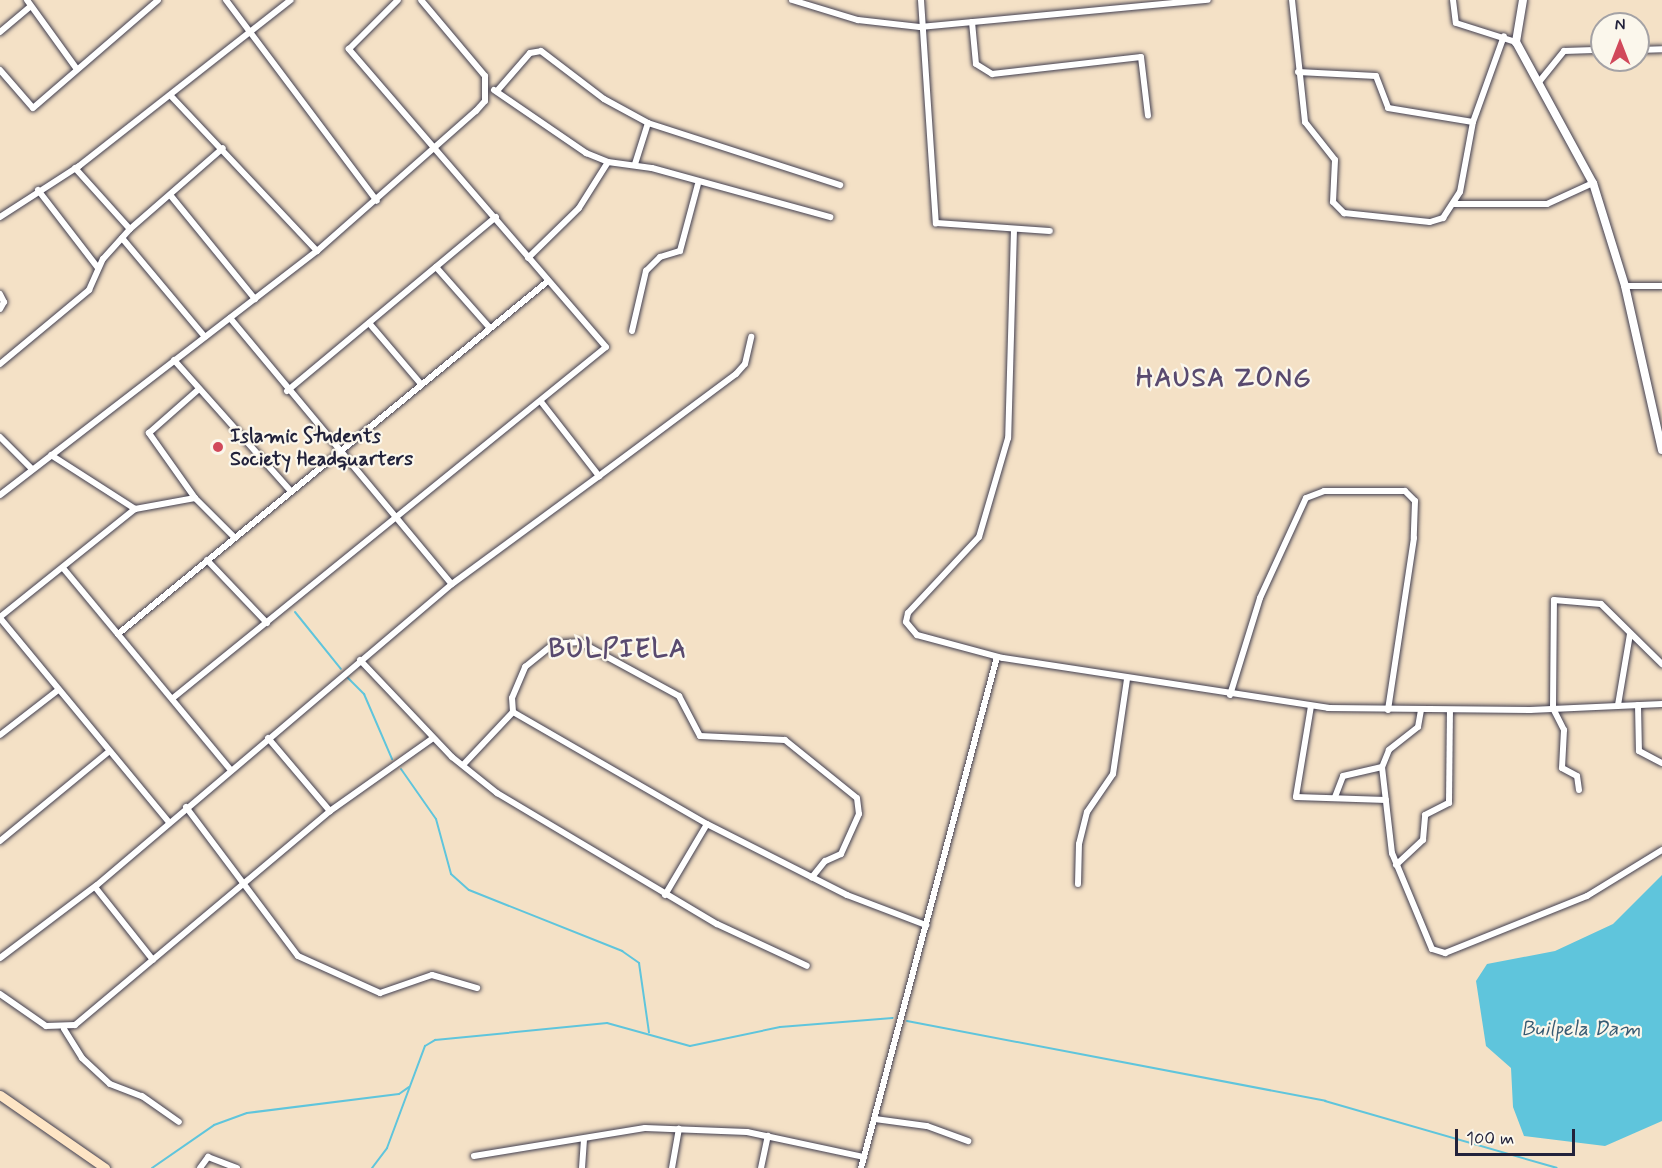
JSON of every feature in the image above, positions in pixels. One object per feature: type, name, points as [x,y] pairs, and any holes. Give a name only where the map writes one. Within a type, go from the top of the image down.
[{"type":"main road","points":[[0,1095],[105,1168]]},
{"type":"street","points":[[0,70],[33,108],[76,68],[158,0]]},
{"type":"street","points":[[226,0],[249,35],[377,201]]},
{"type":"street","points":[[0,217],[38,190],[75,168],[171,96],[291,0]]},
{"type":"street","points":[[173,698],[542,403],[606,347],[349,49],[398,0]]},
{"type":"street","points":[[421,0],[478,66],[488,89]]},
{"type":"street","points":[[792,0],[858,20],[920,27],[1208,0]]},
{"type":"street","points":[[921,0],[920,27],[936,223],[1050,231]]},
{"type":"street","points":[[1292,0],[1305,122],[1335,160],[1336,208],[1430,222],[1443,218],[1454,204],[1463,182],[1473,122],[1504,36]]},
{"type":"street","points":[[1453,0],[1456,23],[1504,36],[1516,42],[1593,183],[1625,286],[1662,450]]},
{"type":"street","points":[[1516,42],[1523,0]]},
{"type":"street","points":[[0,33],[29,3],[76,68]]},
{"type":"street","points":[[972,22],[976,64],[992,75],[1142,57],[1148,116]]},
{"type":"street","points":[[497,91],[530,53],[541,51],[604,99],[648,123],[840,185]]},
{"type":"street","points":[[1539,82],[1556,56],[1590,52]]},
{"type":"street","points":[[1298,72],[1376,76],[1388,108],[1473,122]]},
{"type":"street","points":[[0,495],[317,251],[377,201],[477,111],[488,89]]},
{"type":"street","points":[[488,89],[497,91],[586,153],[608,162],[635,164],[698,184],[830,217]]},
{"type":"street","points":[[171,96],[223,148],[317,251]]},
{"type":"street","points":[[635,164],[648,123]]},
{"type":"street","points":[[0,363],[89,290],[98,268],[130,229],[171,196],[223,148]]},
{"type":"street","points":[[528,258],[579,208],[608,162]]},
{"type":"street","points":[[75,168],[130,229]]},
{"type":"street","points":[[1454,204],[1532,206],[1593,183]]},
{"type":"street","points":[[632,330],[646,271],[660,257],[680,251],[698,184]]},
{"type":"street","points":[[38,190],[98,268]]},
{"type":"street","points":[[171,196],[255,299]]},
{"type":"street","points":[[288,391],[496,217]]},
{"type":"street","points":[[1014,229],[1011,391],[1000,472],[979,537],[908,613],[906,622],[917,635],[997,657],[1311,706],[1450,710],[1662,704]]},
{"type":"street","points":[[122,238],[205,337]]},
{"type":"street","points":[[436,267],[490,328]]},
{"type":"street","points":[[118,634],[337,451],[548,281]]},
{"type":"street","points":[[1625,286],[1662,286]]},
{"type":"street","points":[[0,294],[4,302],[0,309]]},
{"type":"street","points":[[230,318],[337,451],[452,584]]},
{"type":"street","points":[[369,323],[421,384]]},
{"type":"street","points":[[0,957],[95,887],[230,769],[452,584],[736,374],[745,364],[751,337]]},
{"type":"street","points":[[174,360],[198,390],[290,490]]},
{"type":"street","points":[[198,390],[149,433],[195,498],[234,537]]},
{"type":"street","points":[[542,403],[599,476]]},
{"type":"street","points":[[0,437],[32,469]]},
{"type":"street","points":[[51,455],[135,509]]},
{"type":"street","points":[[1230,695],[1260,598],[1306,498],[1324,491],[1405,491],[1415,501],[1414,538],[1388,710]]},
{"type":"street","points":[[168,822],[107,753],[0,617],[135,509],[195,498]]},
{"type":"street","points":[[207,560],[267,623]]},
{"type":"street","points":[[63,568],[230,769]]},
{"type":"street","points":[[1579,790],[1577,776],[1562,768],[1563,730],[1553,708],[1554,600],[1601,604],[1662,664]]},
{"type":"street","points":[[1618,705],[1630,634]]},
{"type":"street","points":[[463,765],[513,712],[512,698],[525,667],[553,644],[580,642],[679,696],[700,736],[785,740],[860,806],[841,854],[825,861],[812,877]]},
{"type":"street","points":[[861,1168],[997,657]]},
{"type":"street","points":[[360,660],[433,738],[497,793],[665,894],[807,966]]},
{"type":"street","points":[[1078,884],[1074,869],[1084,823],[1113,774],[1127,679]]},
{"type":"street","points":[[0,735],[58,690]]},
{"type":"street","points":[[1638,705],[1639,751],[1662,763]]},
{"type":"street","points":[[1311,706],[1296,797],[1386,800]]},
{"type":"street","points":[[1421,710],[1418,728],[1389,750],[1382,767],[1396,865],[1432,949],[1445,953],[1587,896],[1662,850]]},
{"type":"street","points":[[1396,865],[1423,840],[1425,815],[1449,803],[1450,710]]},
{"type":"street","points":[[513,712],[707,824],[812,877],[926,925]]},
{"type":"street","points":[[268,738],[330,810]]},
{"type":"street","points":[[0,994],[46,1026],[64,1029],[153,960],[330,810],[433,738]]},
{"type":"street","points":[[0,841],[107,753]]},
{"type":"street","points":[[1335,797],[1342,776],[1382,767]]},
{"type":"street","points":[[186,807],[245,881],[289,948],[312,963],[380,993],[432,975],[477,988]]},
{"type":"street","points":[[665,894],[707,824]]},
{"type":"street","points":[[95,887],[153,960]]},
{"type":"street","points":[[64,1029],[82,1058],[110,1084],[142,1096],[179,1122]]},
{"type":"street","points":[[875,1119],[927,1126],[968,1141]]},
{"type":"street","points":[[474,1156],[645,1128],[768,1136],[864,1157]]},
{"type":"street","points":[[672,1168],[679,1129]]},
{"type":"street","points":[[761,1168],[768,1136]]},
{"type":"street","points":[[582,1168],[584,1139]]},
{"type":"street","points":[[200,1168],[204,1158],[212,1157],[237,1168]]},
{"type":"water","name":"Builpela Dam","points":[[1662,875],[1662,1121],[1605,1146],[1524,1136],[1513,1107],[1511,1068],[1486,1046],[1476,981],[1487,964],[1555,951],[1613,924]]},
{"type":"waterway","points":[[295,612],[341,669]]},
{"type":"waterway","points":[[348,678],[364,694],[392,759]]},
{"type":"waterway","points":[[401,769],[436,819],[451,874],[469,890],[622,951],[639,963],[649,1032]]},
{"type":"waterway","points":[[372,1168],[387,1148],[425,1046],[435,1040],[607,1023],[690,1046],[780,1027],[893,1018]]},
{"type":"waterway","points":[[907,1021],[1325,1101],[1557,1168]]},
{"type":"waterway","points":[[152,1168],[214,1125],[247,1113],[399,1094],[409,1087]]},
{"type":"place","name":"Islamic Students Society Headquarters","points":[[218,447]]},
{"type":"district","name":"HAUSA ZONG","points":[[1224,380]]},
{"type":"district","name":"BULPIELA","points":[[618,651]]}]
